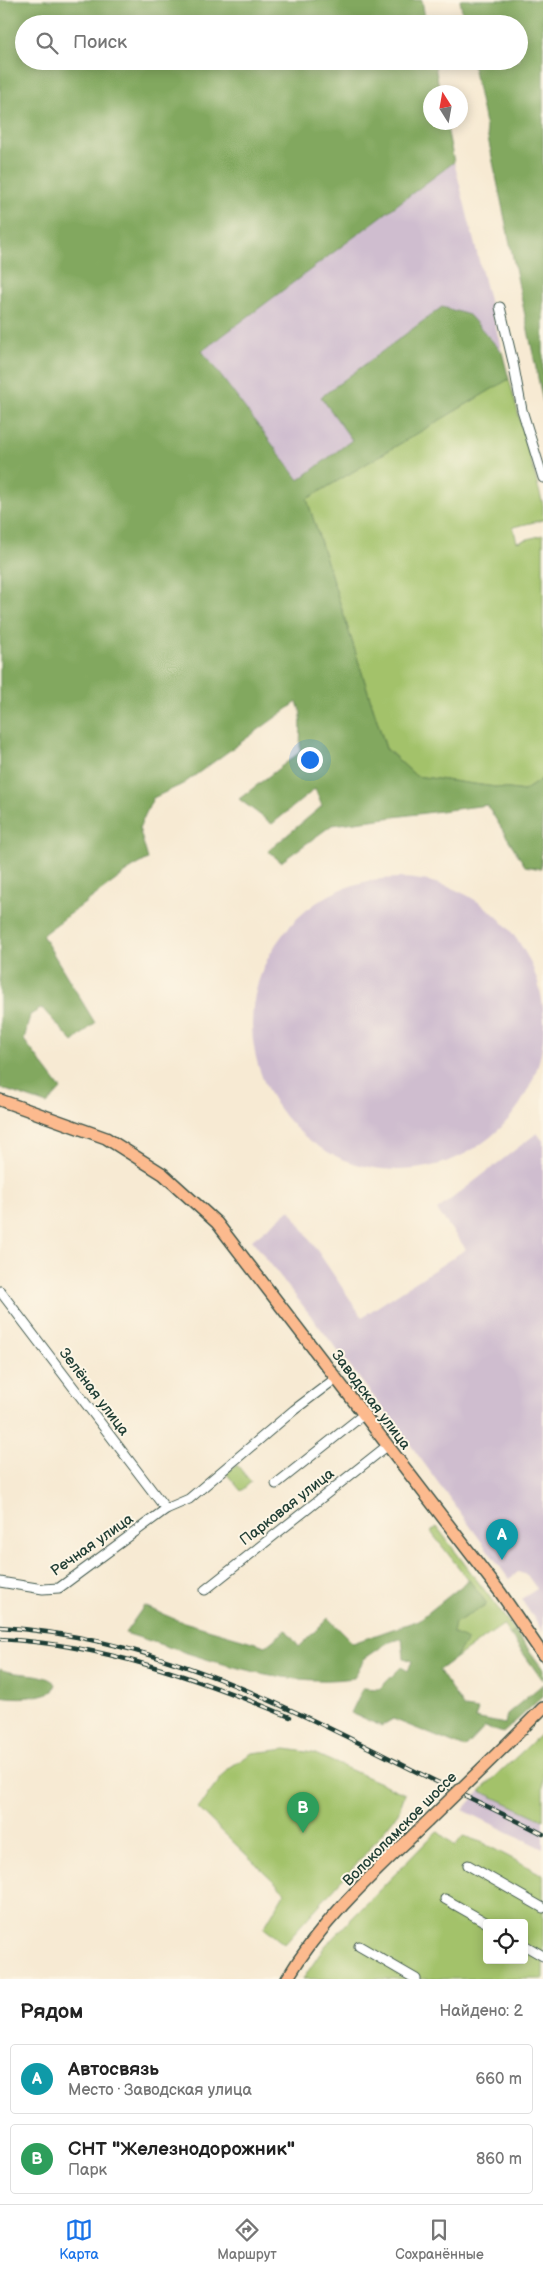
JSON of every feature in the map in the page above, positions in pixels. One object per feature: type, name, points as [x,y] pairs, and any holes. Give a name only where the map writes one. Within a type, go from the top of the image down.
[{"type":"main road","name":"Заводская улица","points":[[0,1100],[106,1138],[163,1174],[217,1222],[386,1446],[500,1592],[543,1655]]},
{"type":"main road","name":"Волоколамское шоссе","points":[[287,1979],[316,1936],[369,1878],[543,1708]]},
{"type":"street","points":[[500,307],[514,362],[522,410],[543,478]]},
{"type":"street","name":"Зелёная улица","points":[[0,1291],[166,1509]]},
{"type":"street","points":[[166,1509],[189,1498],[294,1410],[335,1379]]},
{"type":"street","points":[[276,1484],[363,1415]]},
{"type":"street","name":"Парковая улица","points":[[205,1590],[386,1446]]},
{"type":"street","name":"Речная улица","points":[[0,1582],[43,1589],[59,1588],[166,1509]]},
{"type":"street","points":[[468,1865],[543,1908]]},
{"type":"street","points":[[445,1899],[483,1921]]},
{"type":"street","points":[[359,1946],[416,1979]]},
{"type":"street","points":[[528,1947],[543,1956]]},
{"type":"shaded area","points":[[454,162],[502,352],[469,315],[321,397],[353,440],[299,480],[202,351]]},
{"type":"shaded area","points":[[398,878],[440,884],[467,895],[491,911],[511,931],[527,955],[538,982],[544,1024],[538,1066],[527,1093],[511,1117],[491,1137],[467,1153],[440,1164],[398,1170],[356,1164],[329,1153],[305,1137],[285,1117],[269,1093],[258,1066],[252,1024],[258,982],[269,955],[285,931],[305,911],[329,895],[356,884]]},
{"type":"shaded area","points":[[537,1133],[543,1141],[543,1632],[521,1599],[537,1589],[527,1575],[518,1572],[509,1579],[401,1432],[252,1240],[290,1210],[362,1317],[466,1249],[437,1210]]},
{"type":"shaded area","points":[[480,1791],[543,1820],[543,1849],[463,1810]]},
{"type":"green space","points":[[0,0],[422,0],[424,15],[15,15],[15,70],[436,70],[439,85],[423,85],[423,130],[447,130],[454,162],[202,351],[299,480],[352,440],[321,397],[442,307],[469,315],[502,352],[509,379],[307,499],[386,749],[416,776],[524,791],[543,778],[541,869],[525,866],[487,805],[332,825],[281,862],[268,851],[322,806],[315,789],[272,824],[239,799],[300,752],[301,713],[297,702],[183,784],[153,798],[139,828],[148,859],[132,868],[42,935],[95,1023],[73,1042],[42,1008],[30,1015],[24,1040],[61,1089],[47,1104],[0,1088]]},
{"type":"green space","points":[[460,0],[543,0],[543,402],[474,70],[528,70],[528,15],[462,15]]},
{"type":"green space","points":[[509,379],[543,505],[543,520],[513,527],[517,542],[543,535],[543,778],[524,791],[416,776],[386,748],[307,499]]},
{"type":"green space","points":[[237,1465],[251,1482],[241,1491],[226,1473]]},
{"type":"green space","points":[[437,1527],[515,1631],[510,1635],[503,1625],[454,1659],[466,1640],[453,1633],[454,1623],[487,1604],[431,1532]]},
{"type":"green space","points":[[469,1580],[487,1604],[455,1623],[453,1633],[467,1640],[454,1659],[439,1670],[464,1708],[478,1710],[475,1718],[505,1724],[507,1714],[543,1684],[543,1696],[503,1733],[485,1727],[465,1748],[393,1719],[381,1726],[351,1713],[363,1688],[379,1689],[401,1667],[408,1671],[412,1661],[404,1658],[402,1638],[387,1643],[364,1659],[354,1678],[326,1680],[297,1679],[238,1668],[125,1633],[144,1606],[177,1620],[266,1646],[286,1630],[299,1647],[328,1618],[353,1643],[419,1620]]},
{"type":"green space","points":[[515,1631],[543,1669],[543,1681],[510,1635]]},
{"type":"green space","points":[[0,1669],[14,1673],[36,1675],[56,1684],[53,1691],[40,1695],[20,1698],[0,1696]]},
{"type":"green space","points":[[543,1732],[543,1820],[480,1791]]},
{"type":"green space","points":[[286,1749],[313,1753],[405,1794],[398,1813],[366,1853],[284,1944],[264,1928],[285,1892],[198,1808],[229,1768],[252,1753]]},
{"type":"green space","points":[[437,1831],[455,1846],[463,1836],[481,1842],[543,1875],[543,1979],[303,1979],[325,1946]]},
{"type":"railway","points":[[0,1627],[55,1633],[107,1643],[158,1657],[207,1675],[256,1694],[304,1716],[543,1834]]},
{"type":"railway","points":[[0,1639],[38,1642],[75,1648],[148,1665],[220,1689],[290,1717]]},
{"type":"place","name":"Автосвязь","points":[[502,1560]]},
{"type":"place","name":"СНТ \"Железнодорожник\"","points":[[303,1833]]}]
